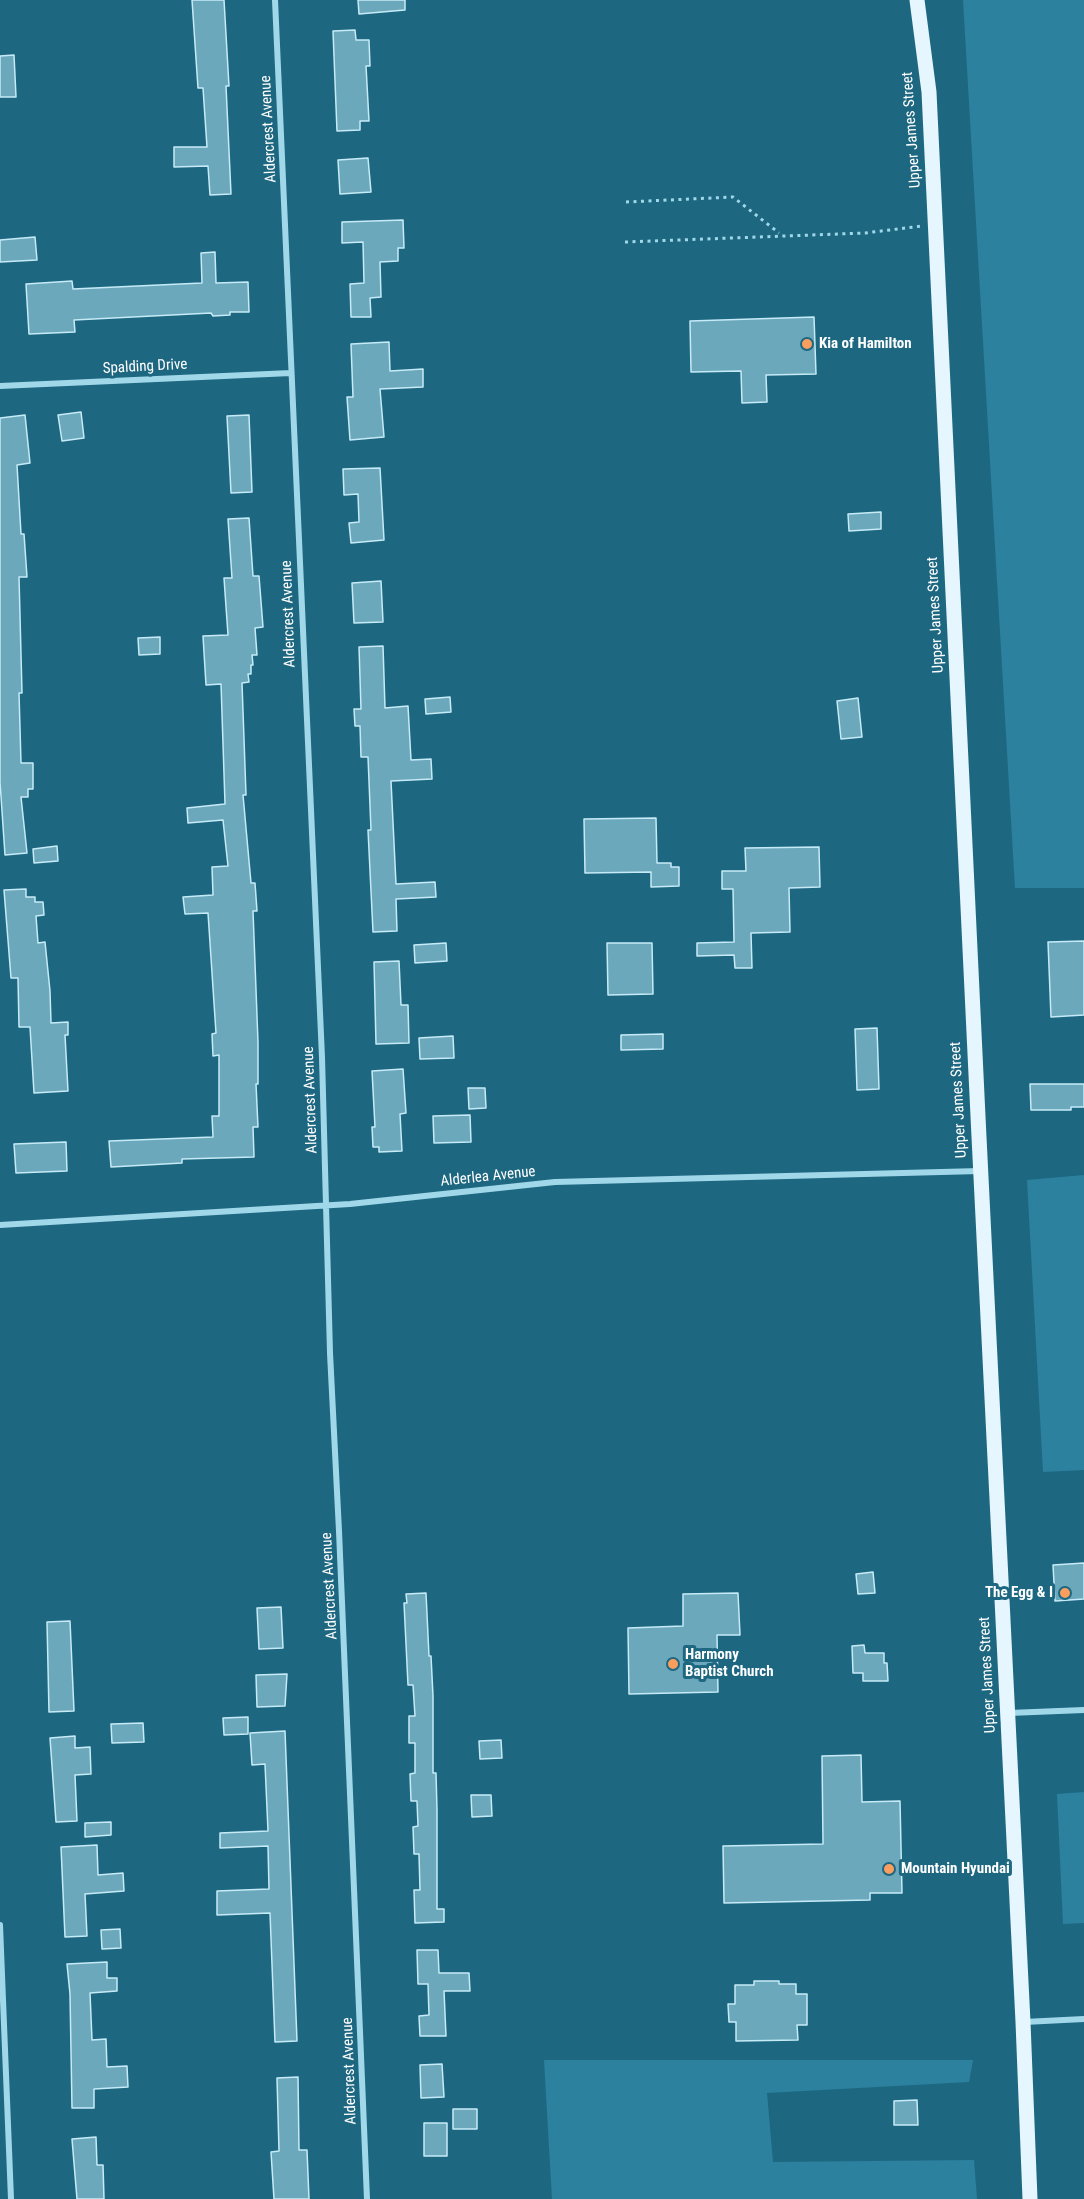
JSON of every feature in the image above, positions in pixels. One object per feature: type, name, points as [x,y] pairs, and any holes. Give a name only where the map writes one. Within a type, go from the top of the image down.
[{"type":"main road","name":"Upper James Street","points":[[916,0],[929,92],[1030,2199]]},
{"type":"street","name":"Aldercrest Avenue","points":[[275,0],[321,1045],[330,1353],[367,2199]]},
{"type":"street","name":"Spalding Drive","points":[[0,386],[291,373]]},
{"type":"street","name":"Alderlea Avenue","points":[[0,1225],[326,1205],[555,1182],[980,1171]]},
{"type":"street","points":[[1008,1713],[1084,1710]]},
{"type":"street","points":[[0,1925],[11,2199]]},
{"type":"street","points":[[1023,2022],[1084,2019]]},
{"type":"path","points":[[626,202],[733,197],[781,235]]},
{"type":"path","points":[[626,242],[865,233],[935,225]]},
{"type":"shaded area","points":[[963,0],[1084,0],[1084,888],[1015,888]]},
{"type":"shaded area","points":[[1084,1175],[1084,1470],[1043,1472],[1027,1180]]},
{"type":"shaded area","points":[[1084,1792],[1084,1923],[1063,1924],[1057,1794]]},
{"type":"shaded area","points":[[544,2060],[973,2060],[969,2082],[767,2093],[773,2162],[974,2160],[977,2199],[552,2199]]},
{"type":"building","points":[[192,0],[224,0],[229,86],[226,86],[231,194],[210,195],[208,166],[174,167],[174,147],[207,147],[203,88],[198,88]]},
{"type":"building","points":[[358,0],[405,0],[405,10],[359,14]]},
{"type":"building","points":[[355,30],[356,40],[369,40],[370,66],[366,66],[369,121],[360,121],[360,130],[337,131],[333,31]]},
{"type":"building","points":[[14,55],[16,97],[0,97],[0,56]]},
{"type":"building","points":[[368,158],[371,192],[340,194],[338,160]]},
{"type":"building","points":[[403,220],[404,248],[398,248],[398,261],[380,262],[381,297],[370,298],[371,317],[351,317],[350,284],[364,283],[363,242],[342,243],[342,222]]},
{"type":"building","points":[[35,237],[37,260],[0,262],[0,240]]},
{"type":"building","points":[[215,252],[216,283],[248,282],[249,312],[230,312],[230,315],[213,316],[211,313],[74,320],[75,332],[29,334],[26,284],[72,281],[73,289],[202,283],[201,253]]},
{"type":"building","points":[[814,317],[816,374],[766,375],[767,402],[742,403],[741,371],[691,372],[690,321]]},
{"type":"building","points":[[389,342],[390,371],[423,369],[423,387],[380,389],[384,437],[350,440],[347,397],[353,397],[351,344]]},
{"type":"building","points":[[81,412],[84,438],[62,441],[58,415]]},
{"type":"building","points":[[25,415],[30,463],[17,465],[21,534],[24,534],[27,577],[19,577],[22,693],[19,693],[21,763],[33,763],[33,789],[28,789],[28,797],[21,797],[27,853],[5,855],[0,782],[0,418]]},
{"type":"building","points":[[249,415],[252,492],[231,493],[227,416]]},
{"type":"building","points":[[380,468],[384,540],[351,543],[349,523],[359,522],[358,494],[344,495],[343,469]]},
{"type":"building","points":[[881,512],[881,529],[849,531],[848,514]]},
{"type":"building","points":[[249,518],[253,576],[259,576],[263,627],[255,628],[257,655],[252,655],[253,665],[251,665],[251,674],[248,674],[249,682],[242,683],[246,795],[243,795],[251,883],[255,883],[257,911],[253,911],[258,1042],[258,1084],[256,1084],[258,1127],[253,1127],[254,1157],[182,1159],[182,1163],[111,1167],[109,1141],[213,1137],[212,1116],[219,1116],[219,1055],[213,1056],[212,1034],[216,1033],[208,913],[185,914],[183,897],[213,895],[212,867],[228,866],[223,820],[188,823],[187,808],[225,804],[221,684],[206,685],[203,636],[228,635],[224,578],[232,578],[228,519]]},
{"type":"building","points":[[381,581],[383,622],[354,623],[352,583]]},
{"type":"building","points":[[160,637],[160,654],[139,655],[138,638]]},
{"type":"building","points":[[383,646],[385,708],[408,706],[411,760],[431,759],[432,779],[391,781],[396,884],[435,882],[436,897],[396,899],[397,931],[373,932],[368,830],[371,830],[368,757],[361,757],[360,726],[355,726],[354,709],[361,709],[359,647]]},
{"type":"building","points":[[450,697],[451,712],[426,714],[425,699]]},
{"type":"building","points":[[858,698],[862,737],[841,739],[837,701]]},
{"type":"building","points":[[656,818],[657,863],[671,863],[671,867],[679,867],[679,886],[651,887],[651,872],[585,873],[584,819]]},
{"type":"building","points":[[57,846],[58,861],[34,863],[33,849]]},
{"type":"building","points":[[819,847],[820,887],[789,888],[790,932],[751,933],[752,968],[735,968],[734,955],[697,956],[697,943],[734,942],[733,889],[722,889],[722,871],[746,871],[745,848]]},
{"type":"building","points":[[26,889],[26,897],[35,897],[35,902],[43,902],[44,915],[36,916],[38,943],[45,942],[51,1023],[68,1022],[68,1035],[65,1035],[68,1091],[34,1093],[30,1027],[19,1027],[18,978],[11,978],[4,890]]},
{"type":"building","points":[[1084,941],[1084,1015],[1051,1017],[1048,942]]},
{"type":"building","points":[[446,943],[447,961],[415,963],[414,945]]},
{"type":"building","points":[[607,943],[652,943],[653,994],[608,995]]},
{"type":"building","points":[[399,961],[401,1005],[408,1005],[409,1043],[376,1044],[374,962]]},
{"type":"building","points":[[877,1028],[879,1089],[857,1090],[855,1029]]},
{"type":"building","points":[[663,1034],[663,1049],[621,1050],[621,1035]]},
{"type":"building","points":[[453,1036],[454,1058],[420,1059],[419,1038]]},
{"type":"building","points":[[403,1069],[406,1113],[400,1114],[402,1151],[379,1152],[379,1147],[373,1147],[372,1127],[375,1127],[372,1071]]},
{"type":"building","points":[[1030,1084],[1084,1084],[1084,1107],[1071,1107],[1071,1110],[1031,1110]]},
{"type":"building","points":[[468,1088],[485,1088],[486,1108],[469,1109]]},
{"type":"building","points":[[470,1115],[471,1142],[434,1143],[433,1116]]},
{"type":"building","points":[[66,1142],[67,1171],[16,1173],[14,1144]]},
{"type":"building","points":[[1084,1563],[1084,1599],[1055,1601],[1053,1565]]},
{"type":"building","points":[[873,1572],[875,1593],[858,1594],[856,1574]]},
{"type":"building","points":[[426,1593],[433,1696],[433,1773],[436,1773],[437,1909],[444,1909],[444,1922],[415,1923],[414,1890],[420,1890],[419,1854],[414,1854],[413,1827],[418,1826],[417,1801],[411,1801],[410,1774],[415,1773],[415,1743],[409,1743],[409,1716],[415,1716],[413,1685],[408,1685],[404,1603],[407,1603],[406,1594]]},
{"type":"building","name":"Harmony Baptist Church","points":[[738,1593],[740,1635],[717,1635],[718,1692],[629,1694],[628,1628],[683,1626],[683,1594]]},
{"type":"building","points":[[281,1607],[283,1648],[259,1649],[257,1608]]},
{"type":"building","points":[[70,1621],[74,1711],[49,1712],[47,1622]]},
{"type":"building","points":[[864,1645],[865,1653],[884,1653],[888,1681],[863,1681],[863,1673],[853,1673],[852,1646]]},
{"type":"building","points":[[287,1674],[285,1706],[257,1707],[256,1675]]},
{"type":"building","points":[[248,1717],[248,1734],[224,1735],[223,1718]]},
{"type":"building","points":[[143,1723],[144,1742],[112,1743],[111,1724]]},
{"type":"building","points":[[285,1731],[297,2041],[275,2042],[270,1913],[217,1915],[217,1891],[269,1889],[268,1846],[220,1848],[220,1833],[268,1831],[265,1764],[252,1765],[250,1733]]},
{"type":"building","points":[[75,1736],[75,1748],[90,1747],[91,1774],[75,1775],[77,1821],[56,1822],[50,1738]]},
{"type":"building","points":[[501,1740],[502,1758],[480,1759],[479,1741]]},
{"type":"building","points":[[861,1755],[862,1802],[900,1801],[902,1893],[870,1893],[870,1900],[724,1903],[723,1846],[823,1844],[822,1756]]},
{"type":"building","points":[[471,1795],[491,1795],[492,1816],[472,1817]]},
{"type":"building","points":[[111,1822],[111,1835],[85,1837],[85,1823]]},
{"type":"building","points":[[97,1845],[98,1875],[123,1873],[124,1891],[85,1894],[87,1936],[65,1937],[61,1847]]},
{"type":"building","points":[[120,1929],[121,1948],[102,1949],[101,1930]]},
{"type":"building","points":[[417,1950],[438,1950],[439,1973],[469,1973],[470,1991],[444,1991],[446,2036],[420,2036],[419,2016],[429,2015],[428,1984],[418,1984]]},
{"type":"building","points":[[107,1962],[107,1978],[117,1978],[117,1991],[90,1993],[92,2040],[106,2039],[107,2067],[127,2066],[128,2087],[94,2089],[94,2108],[72,2108],[70,1994],[67,1964]]},
{"type":"building","points":[[754,1981],[796,1984],[796,1994],[807,1994],[807,2025],[797,2025],[798,2040],[736,2041],[736,2022],[729,2022],[728,2004],[735,2004],[735,1985],[754,1985]]},
{"type":"building","points":[[442,2064],[444,2097],[421,2098],[420,2065]]},
{"type":"building","points":[[298,2077],[299,2150],[307,2150],[309,2199],[274,2199],[271,2152],[279,2151],[277,2078]]},
{"type":"building","points":[[917,2100],[918,2125],[894,2125],[894,2101]]},
{"type":"building","points":[[453,2109],[477,2109],[477,2129],[453,2129]]},
{"type":"building","points":[[424,2123],[447,2123],[447,2156],[424,2156]]},
{"type":"building","points":[[96,2137],[97,2165],[103,2165],[104,2199],[77,2199],[72,2139]]},
{"type":"place","name":"Kia of Hamilton","points":[[807,344]]},
{"type":"place","name":"The Egg & I","points":[[1065,1593]]},
{"type":"place","name":"Harmony Baptist Church","points":[[673,1664]]},
{"type":"place","name":"Mountain Hyundai","points":[[889,1869]]}]
